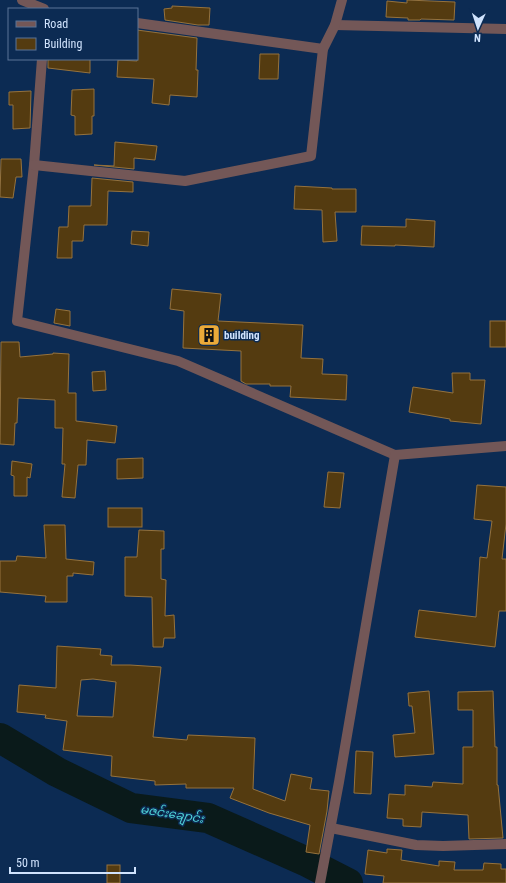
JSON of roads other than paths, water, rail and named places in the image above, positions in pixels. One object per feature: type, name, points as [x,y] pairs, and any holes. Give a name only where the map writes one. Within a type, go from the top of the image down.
[{"type":"street","points":[[22,0],[42,8]]},
{"type":"street","points":[[34,165],[185,181],[312,156],[324,49],[342,0]]},
{"type":"street","points":[[138,23],[324,49]]},
{"type":"street","points":[[334,25],[506,29]]},
{"type":"street","points":[[42,60],[34,165],[17,321],[178,361],[395,455],[506,446]]},
{"type":"street","points":[[320,883],[331,828],[395,455]]},
{"type":"street","points":[[331,828],[416,845],[443,846],[506,844]]},
{"type":"waterway","name":"မဇင်းချောင်း","points":[[0,738],[57,772],[131,808],[208,818],[305,861],[348,883]]},
{"type":"place","name":"building","points":[[209,335]]}]
